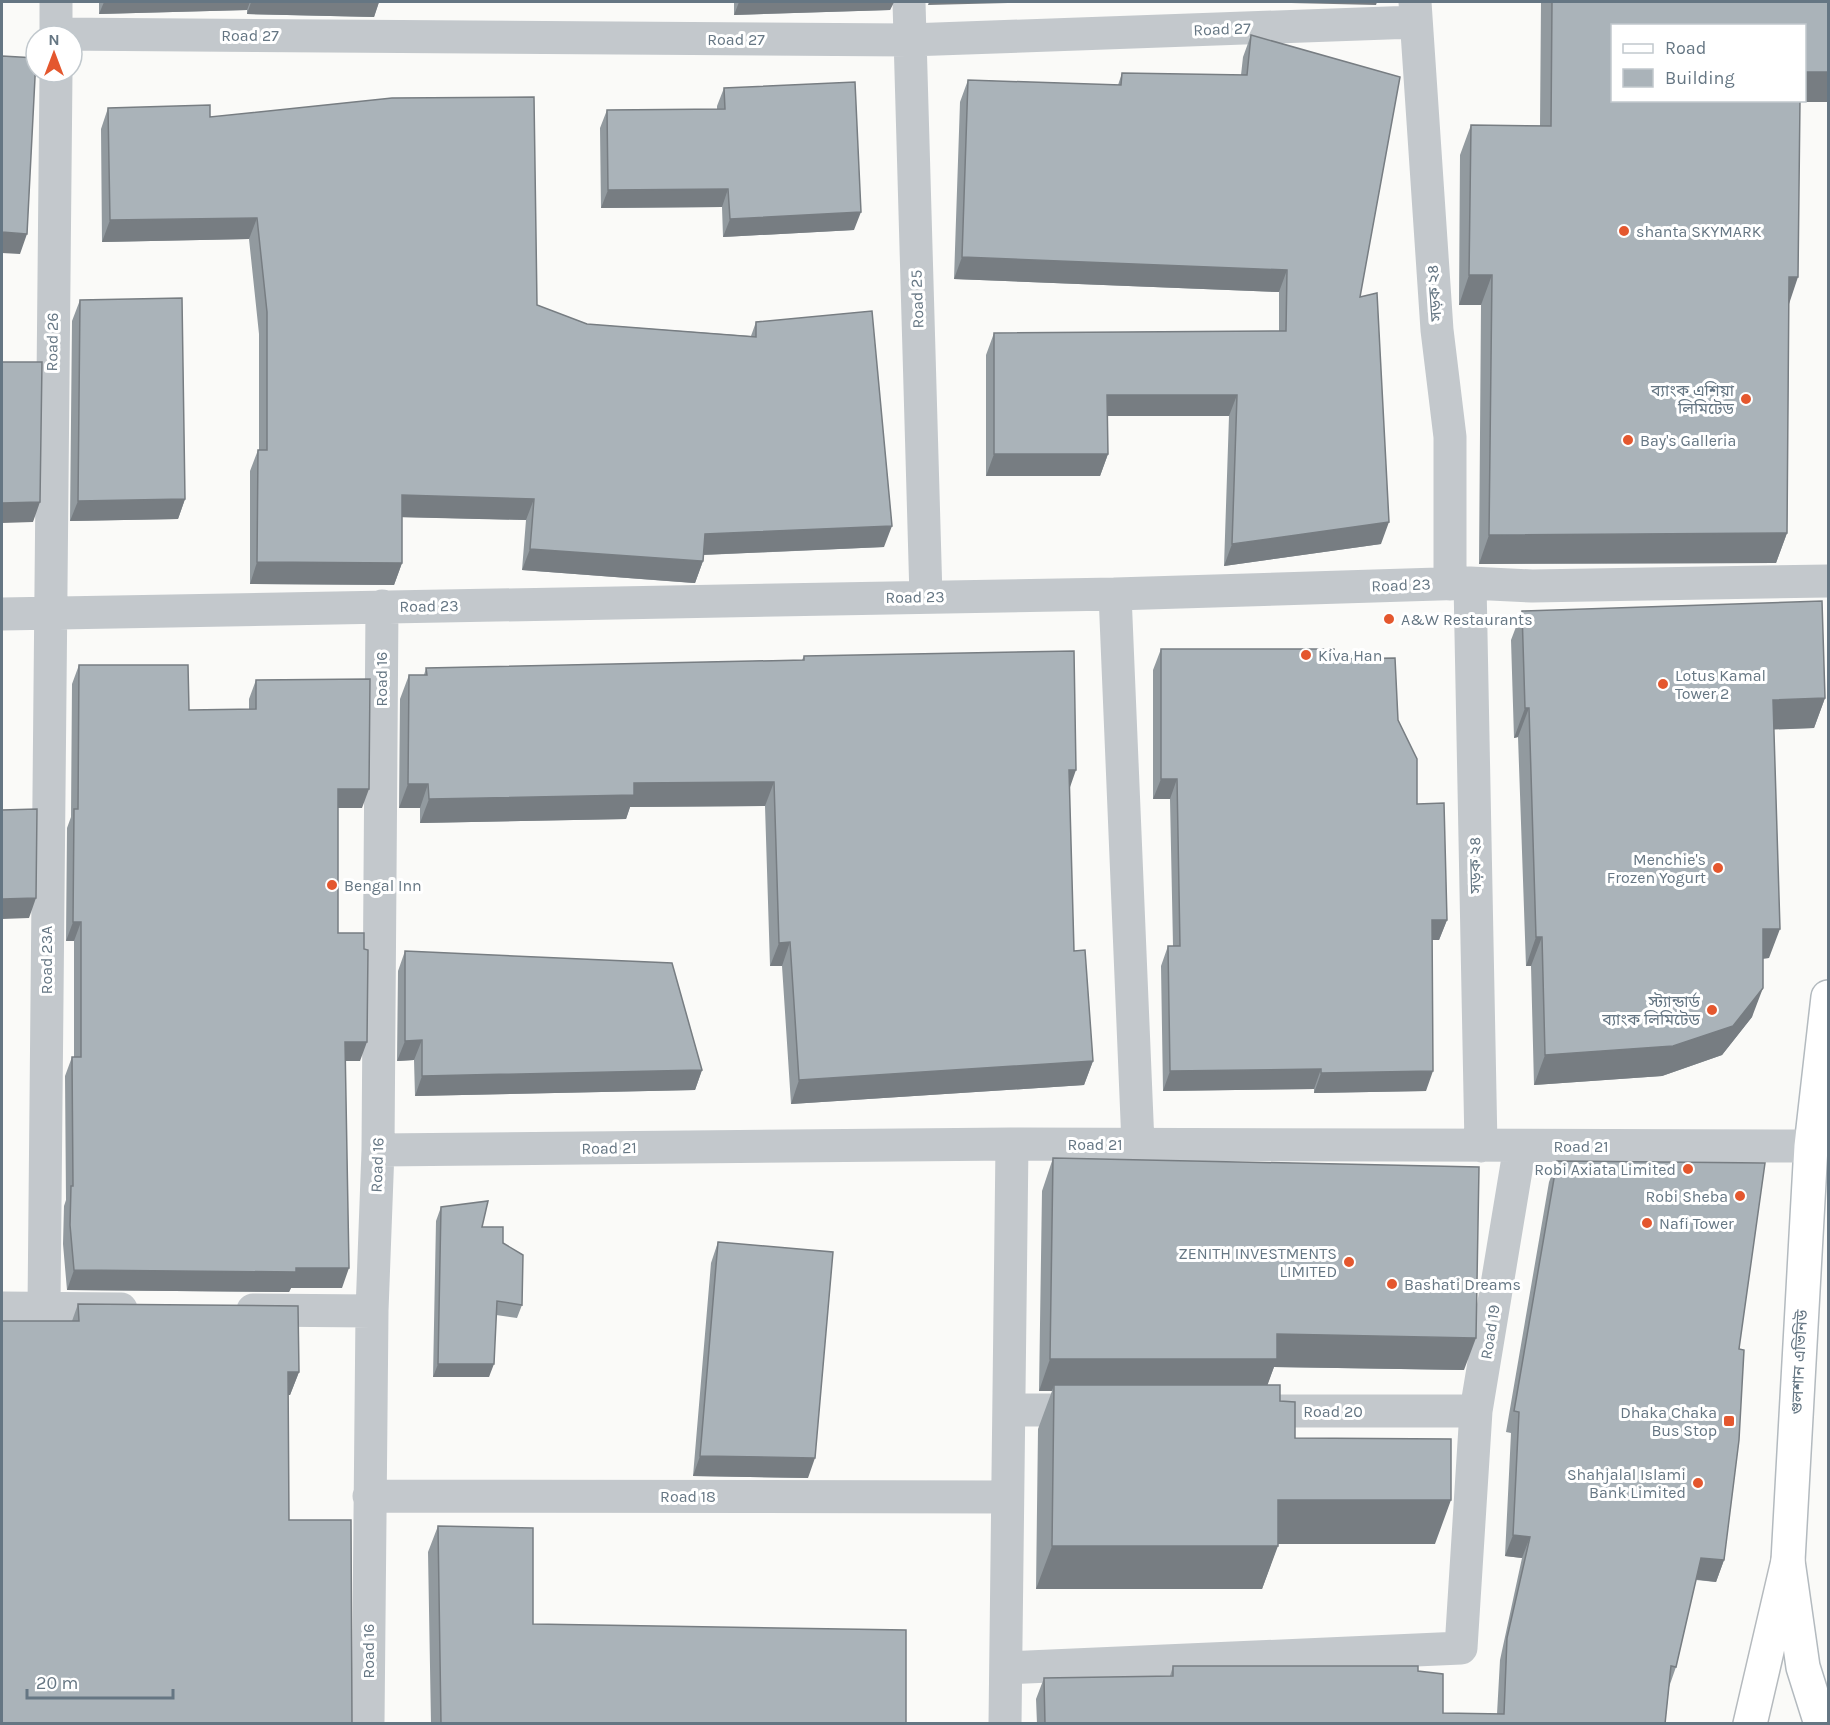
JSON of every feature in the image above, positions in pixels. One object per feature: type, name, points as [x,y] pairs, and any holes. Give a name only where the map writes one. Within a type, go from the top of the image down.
[{"type":"main road","name":"গুলশান এভিনিউ","points":[[1821,1724],[1803,1667],[1788,1561],[1811,1146],[1828,997]]},
{"type":"main road","points":[[1750,1724],[1788,1561]]},
{"type":"street","points":[[56,2],[56,24]]},
{"type":"street","name":"Road 25","points":[[909,2],[926,597]]},
{"type":"street","name":"Road 27","points":[[84,35],[909,40],[1415,12]]},
{"type":"street","name":"সড়ক ২৪","points":[[1415,12],[1437,330],[1450,436],[1460,583],[1481,1146]]},
{"type":"street","name":"Road 26","points":[[49,612],[56,84]]},
{"type":"street","name":"Road 23","points":[[2,614],[1115,594],[1460,583],[1532,586],[1828,581]]},
{"type":"street","points":[[1115,594],[1138,1144]]},
{"type":"street","name":"Road 16","points":[[368,1724],[372,1311],[378,1150],[382,606]]},
{"type":"street","name":"Road 23A","points":[[44,1308],[49,612]]},
{"type":"street","points":[[1005,1724],[1012,1144]]},
{"type":"street","name":"Road 21","points":[[378,1150],[1012,1144],[1811,1146]]},
{"type":"street","name":"Road 19","points":[[1006,1668],[1461,1648],[1476,1411],[1520,1146]]},
{"type":"street","points":[[2,1308],[149,1309]]},
{"type":"street","points":[[220,1310],[372,1311]]},
{"type":"street","points":[[1010,1410],[1118,1410]]},
{"type":"street","name":"Road 20","points":[[1226,1411],[1476,1411]]},
{"type":"street","name":"Road 18","points":[[369,1496],[1007,1497]]},
{"type":"building","points":[[1552,2],[1828,2],[1828,72],[1806,72],[1806,24],[1611,24],[1611,102],[1800,102],[1798,277],[1789,277],[1787,533],[1489,535],[1492,275],[1469,275],[1471,125],[1551,126]]},
{"type":"building","points":[[1251,35],[1400,77],[1360,297],[1377,293],[1389,522],[1232,544],[1237,395],[1107,395],[1108,454],[994,454],[994,333],[1286,331],[1287,270],[962,257],[968,80],[1121,85],[1122,73],[1247,75]]},
{"type":"building","points":[[2,56],[24,57],[24,84],[35,84],[27,234],[2,232]]},
{"type":"building","points":[[855,82],[861,212],[730,219],[728,189],[608,190],[607,110],[725,109],[724,88]]},
{"type":"building","points":[[534,97],[537,305],[587,324],[756,337],[756,322],[872,311],[892,526],[705,534],[703,561],[701,561],[530,549],[534,499],[402,495],[402,563],[257,562],[258,450],[267,450],[267,312],[257,218],[110,220],[108,108],[210,105],[210,117],[392,98]]},
{"type":"building","points":[[182,298],[185,499],[78,501],[80,300]]},
{"type":"building","points":[[2,362],[42,362],[40,502],[2,503]]},
{"type":"building","points":[[1822,601],[1825,698],[1773,700],[1780,929],[1763,929],[1763,988],[1733,1026],[1673,1046],[1545,1055],[1542,937],[1536,937],[1529,708],[1525,708],[1522,611]]},
{"type":"building","points":[[1161,649],[1334,649],[1334,659],[1395,658],[1398,720],[1417,759],[1417,804],[1444,803],[1447,920],[1432,920],[1433,1071],[1321,1073],[1321,1069],[1170,1071],[1168,946],[1180,946],[1177,779],[1161,779]]},
{"type":"building","points":[[1074,651],[1076,770],[1069,770],[1074,951],[1085,950],[1093,1061],[799,1080],[790,942],[779,943],[774,782],[634,783],[634,795],[429,799],[428,784],[408,784],[409,675],[427,675],[426,668],[804,660],[804,656]]},
{"type":"building","points":[[79,665],[188,665],[189,710],[256,709],[256,680],[370,679],[369,789],[338,789],[338,933],[364,933],[364,949],[368,950],[367,1042],[345,1042],[349,1268],[296,1268],[296,1272],[74,1270],[70,1225],[71,1186],[73,1186],[72,1057],[81,1057],[81,922],[73,922],[74,809],[78,809]]},
{"type":"building","points":[[37,809],[36,898],[2,899],[2,810]]},
{"type":"building","points":[[405,951],[672,963],[702,1070],[422,1076],[422,1040],[405,1041]]},
{"type":"building","points":[[1053,1158],[1479,1167],[1476,1338],[1277,1334],[1277,1359],[1050,1359]]},
{"type":"building","points":[[1557,1161],[1765,1163],[1739,1349],[1744,1350],[1739,1440],[1724,1560],[1701,1558],[1676,1667],[1671,1666],[1665,1724],[1045,1724],[1044,1678],[1173,1676],[1173,1666],[1418,1666],[1418,1671],[1443,1674],[1443,1713],[1504,1714],[1507,1638],[1530,1537],[1513,1535],[1519,1412],[1514,1411]]},
{"type":"building","points":[[488,1201],[482,1227],[503,1227],[503,1243],[523,1255],[522,1305],[497,1301],[494,1364],[438,1364],[441,1207]]},
{"type":"building","points":[[718,1242],[833,1252],[815,1458],[700,1456]]},
{"type":"building","points":[[78,1304],[298,1306],[299,1372],[288,1372],[289,1520],[351,1520],[352,1724],[2,1724],[2,1321],[79,1321]]},
{"type":"building","points":[[1054,1385],[1280,1385],[1280,1401],[1295,1402],[1295,1438],[1451,1439],[1451,1500],[1278,1500],[1278,1546],[1052,1546]]},
{"type":"building","points":[[438,1526],[533,1528],[533,1624],[906,1630],[906,1724],[441,1724]]},
{"type":"place","name":"shanta SKYMARK","points":[[1624,231]]},
{"type":"place","name":"ব্যাংক এশিয়া লিমিটেড","points":[[1746,399]]},
{"type":"place","name":"Bay's Galleria","points":[[1628,440]]},
{"type":"place","name":"A&W Restaurants","points":[[1389,619]]},
{"type":"place","name":"Kiva Han","points":[[1306,655]]},
{"type":"place","name":"Lotus Kamal Tower 2","points":[[1663,684]]},
{"type":"place","name":"Menchie's Frozen Yogurt","points":[[1718,868]]},
{"type":"place","name":"Bengal Inn","points":[[332,885]]},
{"type":"place","name":"স্ট্যান্ডার্ড ব্যাংক লিমিটেড","points":[[1712,1010]]},
{"type":"place","name":"Robi Axiata Limited","points":[[1688,1169]]},
{"type":"place","name":"Robi Sheba","points":[[1740,1196]]},
{"type":"place","name":"Nafi Tower","points":[[1647,1223]]},
{"type":"place","name":"ZENITH INVESTMENTS LIMITED","points":[[1349,1262]]},
{"type":"place","name":"Bashati Dreams","points":[[1392,1284]]},
{"type":"place","name":"Dhaka Chaka Bus Stop","points":[[1729,1421]]},
{"type":"place","name":"Shahjalal Islami Bank Limited","points":[[1698,1483]]}]
